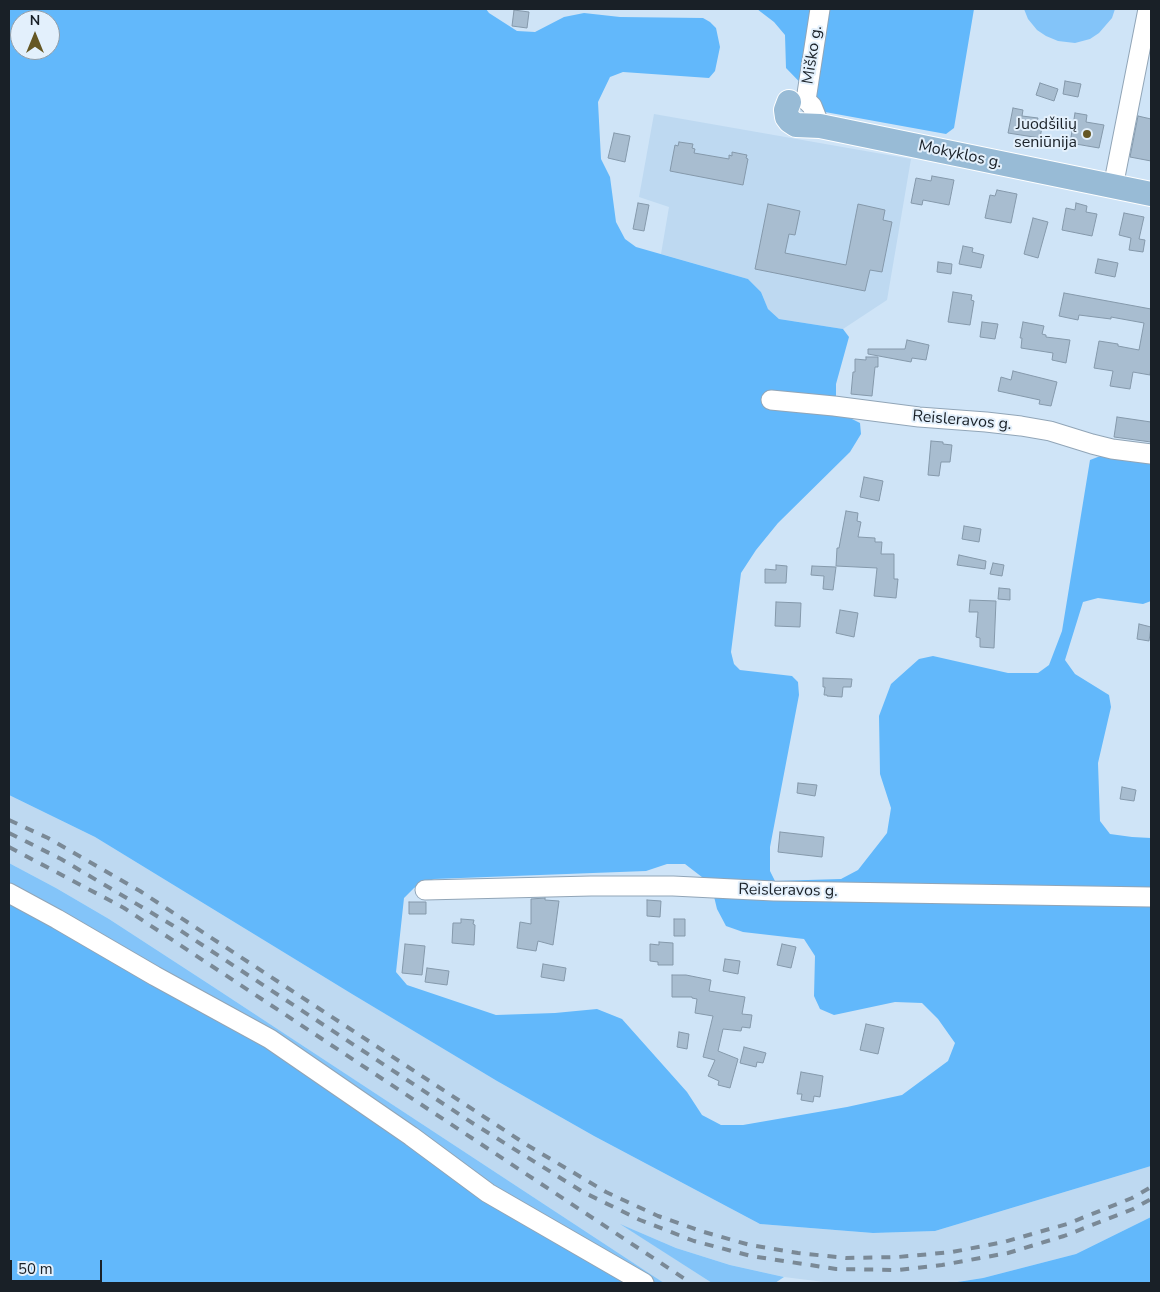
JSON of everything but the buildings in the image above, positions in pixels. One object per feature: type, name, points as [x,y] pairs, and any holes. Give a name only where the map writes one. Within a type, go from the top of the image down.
[{"type":"main road","name":"Mokyklos g.","points":[[797,101],[786,110],[786,117],[796,125],[820,126],[1151,194]]},
{"type":"street","name":"Miško g.","points":[[797,101],[820,9]]},
{"type":"street","points":[[1113,187],[1148,9]]},
{"type":"street","name":"Reisleravos g.","points":[[770,400],[918,417],[1021,426],[1050,431],[1112,449],[1151,454]]},
{"type":"street","name":"Reisleravos g.","points":[[425,890],[673,886],[774,891],[1151,897]]},
{"type":"street","points":[[9,894],[270,1039],[411,1136],[488,1193],[644,1283]]},
{"type":"shaded area","points":[[9,9],[486,9],[489,13],[517,31],[535,32],[564,17],[584,13],[620,17],[703,18],[716,28],[720,47],[715,71],[709,78],[623,72],[610,77],[598,102],[601,159],[610,177],[616,222],[625,239],[636,247],[748,279],[761,292],[768,309],[779,319],[843,329],[849,337],[836,384],[836,397],[844,415],[860,423],[861,434],[850,452],[778,523],[756,550],[741,573],[731,652],[734,664],[740,670],[792,676],[798,682],[799,695],[770,847],[770,871],[775,881],[841,879],[858,870],[887,833],[891,808],[880,774],[879,716],[891,684],[919,659],[933,656],[1008,673],[1038,673],[1049,665],[1062,631],[1090,460],[1103,455],[1151,462],[1151,601],[1143,604],[1098,598],[1083,602],[1065,660],[1075,674],[1109,695],[1111,707],[1098,763],[1100,821],[1110,834],[1151,838],[1151,1166],[935,1231],[873,1233],[760,1224],[594,1136],[497,1081],[95,837],[9,795]],"holes":[[[667,864],[685,864],[711,884],[717,909],[726,926],[743,932],[804,939],[815,956],[814,996],[820,1009],[834,1015],[895,1002],[922,1003],[938,1019],[955,1043],[948,1061],[902,1095],[847,1107],[743,1125],[721,1125],[702,1115],[687,1092],[622,1019],[597,1009],[555,1013],[496,1015],[407,985],[396,972],[404,898],[414,888],[434,879],[646,871]]]},
{"type":"shaded area","points":[[757,9],[974,9],[954,128],[946,134],[825,112],[819,102],[786,68],[785,35],[774,22]]},
{"type":"shaded area","points":[[1024,9],[1115,9],[1112,18],[1099,33],[1090,39],[1075,43],[1058,41],[1037,30],[1028,19]]},
{"type":"shaded area","points":[[654,114],[911,159],[887,300],[843,329],[779,319],[768,309],[761,292],[748,279],[661,254],[669,207],[639,197]]},
{"type":"shaded area","points":[[9,795],[95,837],[497,1081],[594,1136],[760,1224],[873,1233],[935,1231],[1151,1166],[1151,1217],[1076,1254],[983,1278],[951,1283],[832,1283],[784,1277],[730,1265],[676,1248],[624,1226],[712,1283],[664,1283],[109,919],[9,863]]},
{"type":"shaded area","points":[[9,863],[109,919],[664,1283],[628,1283],[9,901]]},
{"type":"shaded area","points":[[9,901],[267,1044],[628,1283],[9,1283]]},
{"type":"shaded area","points":[[1151,1217],[1151,1283],[951,1283],[983,1278],[1076,1254]]},
{"type":"shaded area","points":[[620,1224],[676,1248],[730,1265],[784,1277],[775,1283],[712,1283]]},
{"type":"railway","points":[[9,820],[48,838],[140,891],[527,1145],[606,1192],[658,1216],[704,1232],[750,1245],[846,1258],[898,1257],[952,1252],[1004,1242],[1067,1224],[1132,1198],[1151,1187]]},
{"type":"railway","points":[[9,833],[61,859],[172,925],[474,1124],[583,1192],[640,1220],[694,1241],[751,1256],[836,1269],[898,1270],[942,1265],[1008,1253],[1064,1236],[1133,1209],[1151,1199]]},
{"type":"railway","points":[[9,847],[124,908],[691,1283]]},
{"type":"place","name":"Juodšilių seniūnija","points":[[1087,134]]}]
